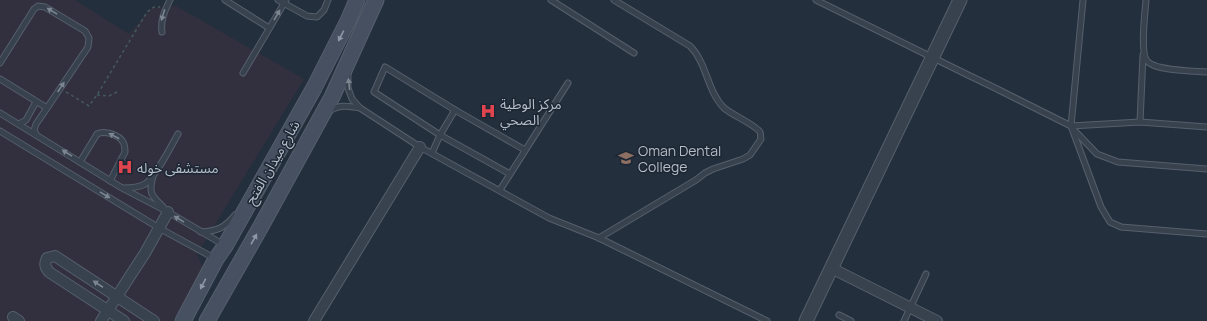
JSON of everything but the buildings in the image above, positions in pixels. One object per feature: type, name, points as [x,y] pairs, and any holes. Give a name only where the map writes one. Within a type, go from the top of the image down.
[{"type":"main road","name":"شارع ميدان الفتح","points":[[183,321],[216,259],[225,246],[314,88],[348,21],[356,0]]},
{"type":"main road","name":"شارع ميدان الفتح","points":[[207,321],[237,262],[332,97],[376,0]]},
{"type":"main road","points":[[225,246],[237,262]]},
{"type":"main road","points":[[216,259],[237,262]]},
{"type":"street","points":[[806,321],[960,0]]},
{"type":"street","points":[[314,321],[420,147]]},
{"type":"street","points":[[101,321],[168,212]]},
{"type":"street","points":[[124,321],[49,272],[46,268],[45,262],[47,258],[55,256],[154,321]]},
{"type":"street","points":[[831,268],[937,321]]},
{"type":"lane","points":[[162,32],[160,25],[170,0]]},
{"type":"lane","points":[[225,0],[269,28]]},
{"type":"lane","points":[[278,0],[285,2],[307,16],[317,17],[324,10],[328,0]]},
{"type":"lane","points":[[551,0],[634,53]]},
{"type":"lane","points":[[598,238],[696,180],[705,173],[750,155],[761,138],[760,132],[725,108],[719,102],[695,52],[690,46],[614,0]]},
{"type":"lane","points":[[816,0],[1071,126],[1097,154],[1118,162],[1207,169]]},
{"type":"lane","points":[[1083,0],[1071,126],[1101,207],[1110,222],[1121,227],[1207,234]]},
{"type":"lane","points":[[1140,122],[1146,0]]},
{"type":"lane","points":[[243,73],[285,2]]},
{"type":"lane","points":[[0,63],[34,9],[38,6],[45,7],[86,31],[89,38],[88,47],[36,124],[34,130],[37,134]]},
{"type":"lane","points":[[1143,52],[1147,61],[1158,68],[1207,72]]},
{"type":"lane","points":[[350,57],[348,88],[352,99],[360,108],[420,147],[549,218],[598,238],[767,321]]},
{"type":"lane","points":[[510,174],[440,135],[374,92],[385,67],[454,110],[525,150]]},
{"type":"lane","points":[[0,79],[46,108]]},
{"type":"lane","points":[[500,190],[568,83]]},
{"type":"lane","points":[[19,124],[26,120],[36,102]]},
{"type":"lane","points":[[320,119],[329,110],[337,106],[360,108]]},
{"type":"lane","points":[[432,153],[454,110]]},
{"type":"lane","points":[[0,113],[37,134],[110,181],[168,212],[225,246]]},
{"type":"lane","points":[[1071,126],[1140,122],[1207,127]]},
{"type":"lane","points":[[0,131],[159,228],[216,259]]},
{"type":"lane","points":[[80,162],[97,134],[106,132],[116,136],[124,144],[125,152],[110,181]]},
{"type":"lane","points":[[122,188],[135,188],[145,184],[154,175],[178,134]]},
{"type":"lane","points":[[154,175],[151,186],[152,195],[168,212]]},
{"type":"lane","points":[[201,232],[214,231],[223,227],[254,193]]},
{"type":"lane","points":[[904,321],[926,274]]},
{"type":"lane","points":[[839,315],[851,321]]},
{"type":"path","points":[[60,88],[89,106],[147,12],[154,7],[166,8]]},
{"type":"path","points":[[97,95],[110,96],[119,91]]},
{"type":"shaded area","name":"مستشفى خوله","points":[[0,0],[75,0],[129,34],[152,8],[176,6],[304,79],[197,254],[204,271],[173,321],[0,321]]},
{"type":"place","name":"مركز الوطية الصحي","points":[[488,111]]},
{"type":"place","name":"Oman Dental College","points":[[626,158]]},
{"type":"place","name":"مستشفى خوله","points":[[125,167]]}]
